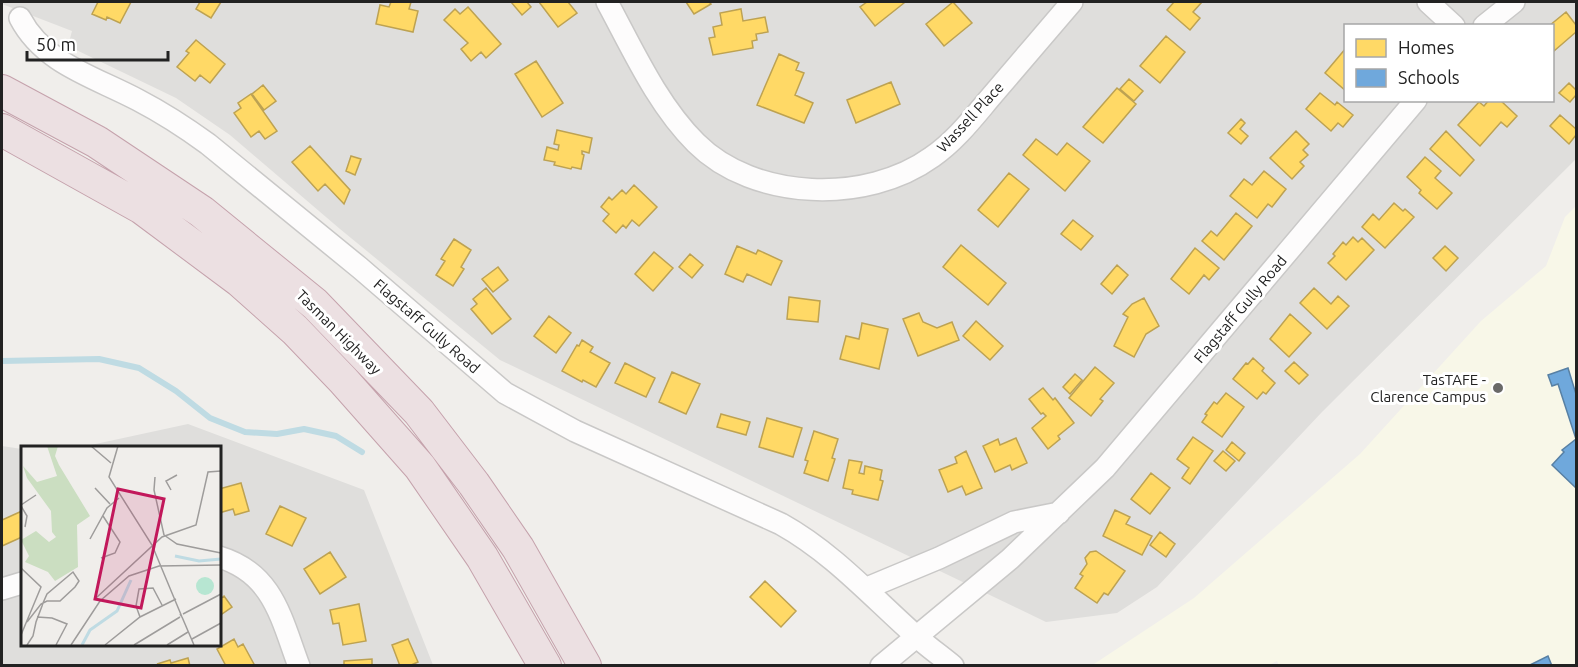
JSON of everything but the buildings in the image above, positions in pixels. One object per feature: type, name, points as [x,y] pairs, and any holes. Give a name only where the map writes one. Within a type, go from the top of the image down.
[{"type":"highway","name":"Tasman Highway","points":[[2,90],[97,142],[202,212],[315,304],[419,412],[474,484],[518,548],[585,666]]},
{"type":"highway","name":"Tasman Highway","points":[[2,130],[142,208],[240,282],[295,330],[420,467],[482,557],[545,666]]},
{"type":"street","name":"Wassell Place","points":[[607,2],[653,87],[697,144],[720,161],[742,173],[803,189],[833,190],[863,187],[890,180],[933,157],[977,114],[1072,2]]},
{"type":"street","points":[[1428,2],[1452,24]]},
{"type":"street","points":[[1486,24],[1514,2]]},
{"type":"street","name":"Flagstaff Gully Road","points":[[20,18],[27,33],[62,63],[138,100],[183,125],[208,144],[360,268],[505,393],[575,431],[781,524],[810,542],[867,588],[917,637],[1010,559],[1105,468],[1414,102]]},
{"type":"street","points":[[867,588],[939,558],[1014,522],[1059,513]]},
{"type":"street","points":[[220,557],[246,568],[268,591],[299,666]]},
{"type":"street","points":[[2,590],[21,583]]},
{"type":"street","points":[[881,666],[917,637],[953,666]]},
{"type":"shaded area","points":[[2,2],[1576,2],[1576,159],[1322,412],[1157,587],[1117,613],[1046,622],[500,360],[230,135],[176,98],[68,46],[72,31],[2,4]]},
{"type":"shaded area","name":"TasTAFE - Clarence Campus","points":[[1576,206],[1576,665],[1279,666],[1277,661],[1267,666],[1091,666],[1194,598],[1360,454],[1481,321],[1546,266],[1565,217]]},
{"type":"shaded area","points":[[188,424],[364,490],[433,665],[2,665],[2,446],[21,449],[21,646],[220,646],[220,446],[86,446]]},
{"type":"waterway","points":[[2,361],[99,359],[139,368],[176,391],[210,418],[245,432],[277,434],[304,429],[336,436],[362,452]]},
{"type":"place","name":"TasTAFE - Clarence Campus","points":[[1498,388]]}]
